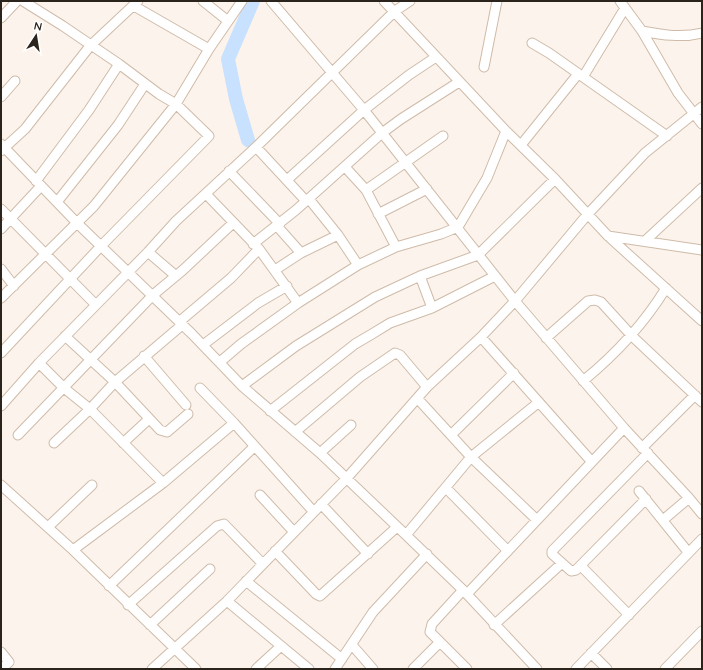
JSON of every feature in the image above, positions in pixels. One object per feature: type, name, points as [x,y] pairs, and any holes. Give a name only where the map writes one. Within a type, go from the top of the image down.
[{"type":"street","points":[[1,18],[17,1]]},
{"type":"street","points":[[1,353],[101,246],[209,136],[176,104],[145,84],[119,64],[90,46],[57,21],[23,1]]},
{"type":"street","points":[[203,1],[228,21]]},
{"type":"street","points":[[1,298],[47,255],[94,206],[176,104],[209,49],[242,1]]},
{"type":"street","points":[[271,1],[364,110],[458,227],[478,255],[546,338],[624,428],[690,498],[702,514]]},
{"type":"street","points":[[384,1],[395,11],[459,82],[555,180],[587,215],[608,236],[702,321]]},
{"type":"street","points":[[1,406],[39,363],[95,304],[148,252],[176,221],[314,92],[331,71],[395,11],[410,1]]},
{"type":"street","points":[[484,67],[497,1]]},
{"type":"street","points":[[209,49],[136,4],[90,46],[25,129],[2,148],[39,183],[77,223],[153,295],[242,386],[320,453],[427,554],[537,669]]},
{"type":"street","points":[[521,145],[580,76],[622,4],[642,31],[678,93],[702,124]]},
{"type":"street","points":[[642,31],[666,36],[691,36],[702,33]]},
{"type":"street","points":[[532,43],[667,136]]},
{"type":"street","points":[[287,180],[364,110],[409,75],[436,57]]},
{"type":"street","points":[[1,229],[11,219],[39,183],[119,64]]},
{"type":"street","points":[[1,97],[15,81]]},
{"type":"street","points":[[54,443],[90,409],[115,382],[231,278],[256,247],[278,225],[346,167],[382,133],[459,82]]},
{"type":"street","points":[[57,202],[118,125],[145,84]]},
{"type":"street","points":[[152,669],[174,647],[227,601],[262,563],[346,479],[427,387],[481,337],[515,301],[587,215],[646,153],[702,107]]},
{"type":"street","points":[[220,362],[241,344],[298,303],[358,265],[396,247],[441,234],[458,227],[487,178],[506,131]]},
{"type":"street","points":[[366,190],[443,136]]},
{"type":"street","points":[[256,147],[308,200],[338,235],[358,265]]},
{"type":"street","points":[[346,167],[366,190],[396,247]]},
{"type":"street","points":[[229,172],[278,225],[301,253]]},
{"type":"street","points":[[242,386],[309,338],[375,297],[420,276],[478,255],[555,180]]},
{"type":"street","points":[[378,214],[427,188]]},
{"type":"street","points":[[646,240],[702,188]]},
{"type":"street","points":[[206,194],[256,247],[275,270],[298,303]]},
{"type":"street","points":[[1,209],[95,304]]},
{"type":"street","points":[[18,435],[153,295],[176,276],[232,223]]},
{"type":"street","points":[[275,270],[301,253],[338,235]]},
{"type":"street","points":[[608,236],[646,240],[702,250]]},
{"type":"street","points":[[148,252],[176,276]]},
{"type":"street","points":[[1,269],[14,286]]},
{"type":"street","points":[[420,276],[432,308]]},
{"type":"street","points":[[270,411],[355,344],[390,324],[432,308],[495,276]]},
{"type":"street","points":[[203,345],[258,303],[287,286]]},
{"type":"street","points":[[583,381],[632,336],[654,309],[666,288]]},
{"type":"street","points":[[546,338],[588,301],[595,300],[601,302],[632,336],[702,402]]},
{"type":"street","points":[[65,336],[115,382],[149,418],[164,432],[167,432],[187,410],[144,356]]},
{"type":"street","points":[[481,337],[592,462]]},
{"type":"street","points":[[295,432],[360,377],[396,353],[400,355],[427,387]]},
{"type":"street","points":[[39,363],[64,388],[90,409],[163,483]]},
{"type":"street","points":[[451,435],[514,373]]},
{"type":"street","points":[[200,388],[234,423],[313,511]]},
{"type":"street","points":[[646,499],[580,566],[573,571],[561,564],[552,554],[552,551],[695,395]]},
{"type":"street","points":[[417,398],[471,457],[537,520]]},
{"type":"street","points":[[406,535],[471,457],[539,402]]},
{"type":"street","points":[[123,443],[149,418]]},
{"type":"street","points":[[73,550],[163,483],[234,423]]},
{"type":"street","points":[[320,453],[351,425]]},
{"type":"street","points":[[467,669],[430,632],[430,628],[508,551],[624,428]]},
{"type":"street","points":[[109,586],[255,446]]},
{"type":"street","points":[[1,485],[73,550],[128,605],[196,669]]},
{"type":"street","points":[[48,527],[92,485]]},
{"type":"street","points":[[446,488],[508,551]]},
{"type":"street","points":[[639,491],[688,552]]},
{"type":"street","points":[[260,495],[294,532]]},
{"type":"street","points":[[663,520],[690,498]]},
{"type":"street","points":[[321,504],[368,554]]},
{"type":"street","points":[[128,605],[221,524],[224,524],[262,563]]},
{"type":"street","points":[[275,551],[320,596],[397,527]]},
{"type":"street","points":[[576,669],[702,539]]},
{"type":"street","points":[[335,669],[374,612],[427,554]]},
{"type":"street","points":[[494,625],[561,564]]},
{"type":"street","points":[[580,566],[629,615]]},
{"type":"street","points":[[150,625],[210,569]]},
{"type":"street","points":[[246,580],[342,659]]},
{"type":"street","points":[[227,601],[309,669]]},
{"type":"street","points":[[665,669],[702,631]]},
{"type":"street","points":[[413,669],[440,642]]},
{"type":"street","points":[[352,645],[373,669]]},
{"type":"street","points":[[256,669],[282,646]]},
{"type":"street","points":[[1,652],[9,662],[1,669]]},
{"type":"street","points":[[591,653],[607,669]]},
{"type":"waterway","points":[[248,140],[236,99],[228,59],[253,1]]}]
